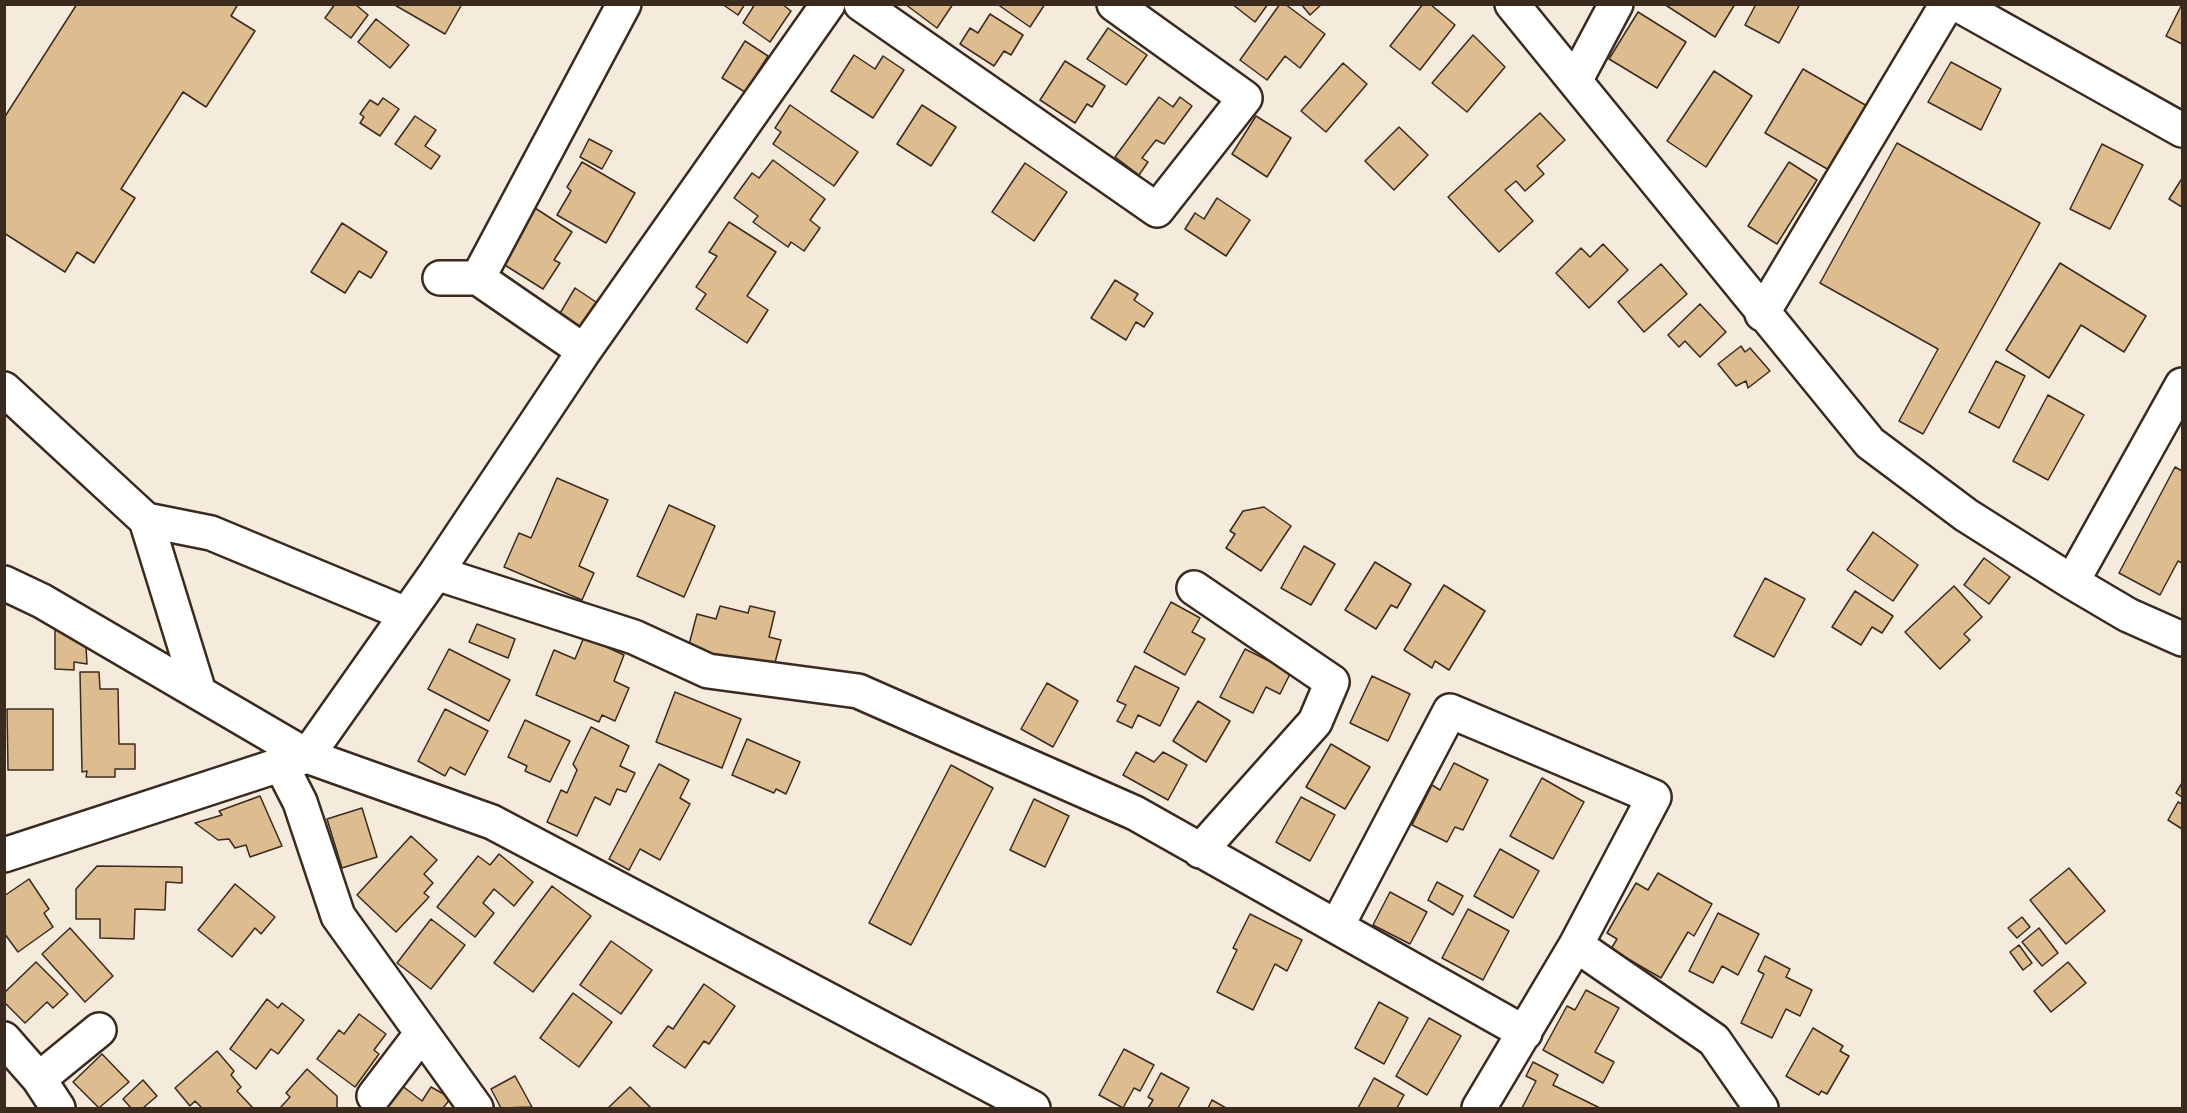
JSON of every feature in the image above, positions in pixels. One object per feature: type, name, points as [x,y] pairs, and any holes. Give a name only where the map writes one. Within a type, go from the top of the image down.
[{"type":"street","points":[[478,278],[624,4]]},
{"type":"street","points":[[4,855],[294,760],[436,573],[584,351],[828,4]]},
{"type":"street","points":[[861,4],[1158,210],[1245,98],[1114,4]]},
{"type":"street","points":[[1512,4],[1762,314],[1870,443],[1966,515],[2072,582],[2128,615],[2182,639]]},
{"type":"street","points":[[1575,81],[1616,4]]},
{"type":"street","points":[[1762,314],[1947,4]]},
{"type":"street","points":[[1957,4],[2182,130]]},
{"type":"street","points":[[440,278],[478,278],[584,351]]},
{"type":"street","points":[[2072,582],[2182,385]]},
{"type":"street","points":[[4,388],[146,520],[199,692]]},
{"type":"street","points":[[146,520],[211,533],[406,614]]},
{"type":"street","points":[[436,573],[634,637],[708,670],[858,691],[1135,813],[1525,1033]]},
{"type":"street","points":[[4,583],[42,601],[199,692],[294,760],[492,822],[1033,1108]]},
{"type":"street","points":[[1194,588],[1332,682],[1316,722],[1200,851]]},
{"type":"street","points":[[1337,926],[1450,711],[1654,797],[1576,945],[1479,1108]]},
{"type":"street","points":[[294,760],[300,802],[338,916],[476,1108]]},
{"type":"street","points":[[1576,945],[1713,1040],[1761,1108]]},
{"type":"street","points":[[39,1079],[99,1030]]},
{"type":"street","points":[[374,1096],[422,1033]]},
{"type":"street","points":[[4,1039],[39,1079],[58,1108]]},
{"type":"building","points":[[77,4],[238,4],[231,16],[255,31],[206,107],[183,92],[121,189],[135,198],[94,263],[77,252],[65,272],[4,233],[4,118]]},
{"type":"building","points":[[335,4],[355,4],[368,15],[351,38],[325,18]]},
{"type":"building","points":[[393,4],[462,4],[445,34]]},
{"type":"building","points":[[722,4],[745,4],[738,15]]},
{"type":"building","points":[[755,4],[782,4],[791,11],[770,42],[743,23]]},
{"type":"building","points":[[905,4],[953,4],[937,28]]},
{"type":"building","points":[[997,4],[1045,4],[1030,27]]},
{"type":"building","points":[[1232,4],[1268,4],[1255,22]]},
{"type":"building","points":[[1280,4],[1285,4],[1325,34],[1300,68],[1285,56],[1267,80],[1240,60]]},
{"type":"building","points":[[1301,4],[1322,4],[1310,15]]},
{"type":"building","points":[[1423,4],[1430,4],[1455,25],[1420,70],[1390,46]]},
{"type":"building","points":[[1664,4],[1735,4],[1715,37]]},
{"type":"building","points":[[1756,4],[1800,4],[1779,43],[1745,25]]},
{"type":"building","points":[[2182,4],[2182,44],[2166,36]]},
{"type":"building","points":[[1638,12],[1686,42],[1657,88],[1609,59]]},
{"type":"building","points":[[990,14],[1023,35],[1011,55],[1004,51],[994,66],[960,44],[970,28],[978,33]]},
{"type":"building","points":[[376,19],[409,45],[390,68],[358,42]]},
{"type":"building","points":[[1108,28],[1147,55],[1126,85],[1087,59]]},
{"type":"building","points":[[1473,35],[1505,67],[1467,112],[1432,83]]},
{"type":"building","points":[[745,41],[768,56],[745,92],[722,78]]},
{"type":"building","points":[[854,55],[875,69],[883,56],[904,70],[873,118],[831,91]]},
{"type":"building","points":[[1065,61],[1105,86],[1092,107],[1087,104],[1075,123],[1040,100]]},
{"type":"building","points":[[1951,62],[2001,89],[1981,130],[1928,102]]},
{"type":"building","points":[[1343,63],[1367,84],[1326,132],[1301,111]]},
{"type":"building","points":[[1803,69],[1867,106],[1829,170],[1765,133]]},
{"type":"building","points":[[1714,71],[1752,96],[1706,167],[1667,141]]},
{"type":"building","points":[[1159,97],[1173,107],[1180,97],[1192,106],[1164,144],[1156,140],[1142,158],[1148,162],[1139,175],[1115,157]]},
{"type":"building","points":[[383,98],[399,109],[380,136],[360,123],[364,117],[360,114],[370,100],[378,105]]},
{"type":"building","points":[[790,105],[858,152],[834,186],[773,144],[781,132],[775,128]]},
{"type":"building","points":[[922,105],[956,127],[931,166],[897,144]]},
{"type":"building","points":[[1540,113],[1565,140],[1537,166],[1544,174],[1525,191],[1516,181],[1505,190],[1533,221],[1499,252],[1448,197]]},
{"type":"building","points":[[415,116],[436,130],[425,146],[440,156],[431,169],[395,144]]},
{"type":"building","points":[[1256,116],[1291,138],[1267,177],[1232,154]]},
{"type":"building","points":[[1399,127],[1428,155],[1394,190],[1365,161]]},
{"type":"building","points":[[589,139],[612,151],[602,169],[580,157]]},
{"type":"building","points":[[1897,143],[2040,223],[1923,434],[1899,421],[1938,349],[1820,283]]},
{"type":"building","points":[[2102,144],[2143,165],[2110,229],[2070,209]]},
{"type":"building","points":[[773,160],[825,199],[810,220],[820,228],[804,251],[791,242],[788,247],[753,222],[758,216],[734,198],[752,173],[759,178]]},
{"type":"building","points":[[582,162],[635,193],[606,243],[557,215],[571,191],[567,187]]},
{"type":"building","points":[[1789,162],[1817,180],[1777,244],[1748,226]]},
{"type":"building","points":[[1025,163],[1067,192],[1034,241],[992,212]]},
{"type":"building","points":[[2182,181],[2182,207],[2169,199]]},
{"type":"building","points":[[1217,198],[1250,220],[1226,256],[1185,229],[1195,213],[1204,219]]},
{"type":"building","points":[[535,208],[572,232],[554,260],[560,263],[543,289],[500,262]]},
{"type":"building","points":[[729,222],[776,252],[747,296],[768,310],[747,343],[696,309],[706,294],[696,287],[717,256],[709,252]]},
{"type":"building","points":[[342,223],[387,252],[371,278],[359,271],[345,293],[311,272]]},
{"type":"building","points":[[1603,244],[1628,270],[1589,308],[1556,273],[1581,248],[1590,257]]},
{"type":"building","points":[[2060,263],[2146,316],[2124,352],[2081,325],[2049,378],[2006,350]]},
{"type":"building","points":[[1661,264],[1687,294],[1644,332],[1618,302]]},
{"type":"building","points":[[1115,280],[1138,294],[1134,300],[1153,313],[1144,327],[1136,322],[1126,340],[1091,318]]},
{"type":"building","points":[[575,288],[596,302],[580,328],[559,315]]},
{"type":"building","points":[[1700,304],[1726,332],[1700,357],[1685,341],[1679,347],[1668,335]]},
{"type":"building","points":[[1741,346],[1745,352],[1750,348],[1770,371],[1748,388],[1746,381],[1736,386],[1718,364]]},
{"type":"building","points":[[1996,361],[2025,376],[1999,428],[1969,412]]},
{"type":"building","points":[[2048,395],[2084,415],[2048,480],[2013,461]]},
{"type":"building","points":[[2175,467],[2182,471],[2182,563],[2178,561],[2160,595],[2119,573]]},
{"type":"building","points":[[557,478],[608,500],[579,566],[594,573],[582,600],[504,567],[519,533],[531,538]]},
{"type":"building","points":[[669,505],[715,526],[684,597],[637,576]]},
{"type":"building","points":[[1264,507],[1291,526],[1261,571],[1226,548],[1235,534],[1230,531],[1243,511]]},
{"type":"building","points":[[1873,532],[1918,565],[1893,601],[1847,570]]},
{"type":"building","points":[[1304,546],[1335,564],[1311,605],[1281,588]]},
{"type":"building","points":[[1984,558],[2010,577],[1989,604],[1964,585]]},
{"type":"building","points":[[1375,562],[1411,584],[1397,608],[1391,605],[1376,629],[1345,610]]},
{"type":"building","points":[[1765,578],[1805,599],[1774,657],[1734,636]]},
{"type":"building","points":[[1444,585],[1485,611],[1449,670],[1435,661],[1432,668],[1404,650]]},
{"type":"building","points":[[1954,586],[1982,617],[1964,634],[1970,640],[1940,669],[1905,632]]},
{"type":"building","points":[[1855,591],[1893,616],[1882,633],[1872,627],[1861,645],[1832,627]]},
{"type":"building","points":[[1171,602],[1200,618],[1192,632],[1205,639],[1185,675],[1144,652]]},
{"type":"building","points":[[720,606],[748,613],[750,606],[775,612],[769,637],[781,640],[773,670],[686,656],[697,614],[716,619]]},
{"type":"building","points":[[477,624],[515,639],[508,658],[469,642]]},
{"type":"building","points":[[55,628],[86,646],[87,664],[74,662],[74,670],[55,669]]},
{"type":"building","points":[[584,637],[624,655],[614,681],[629,688],[615,721],[602,715],[599,722],[536,695],[554,650],[575,659]]},
{"type":"building","points":[[449,649],[510,680],[489,721],[428,689]]},
{"type":"building","points":[[1245,649],[1291,672],[1280,694],[1266,687],[1253,713],[1220,697]]},
{"type":"building","points":[[1135,666],[1179,688],[1160,726],[1138,715],[1132,728],[1117,721],[1126,705],[1117,701]]},
{"type":"building","points":[[80,672],[99,672],[100,689],[118,689],[119,744],[135,744],[135,769],[115,769],[115,777],[86,777],[87,771],[82,772]]},
{"type":"building","points":[[1372,676],[1410,694],[1388,741],[1350,723]]},
{"type":"building","points":[[1047,683],[1078,701],[1053,747],[1021,729]]},
{"type":"building","points":[[675,692],[741,719],[722,768],[656,742]]},
{"type":"building","points":[[1198,701],[1230,721],[1206,762],[1173,741]]},
{"type":"building","points":[[7,709],[53,709],[53,770],[8,770]]},
{"type":"building","points":[[445,709],[488,731],[465,775],[450,767],[445,776],[418,761]]},
{"type":"building","points":[[525,720],[570,741],[550,782],[525,771],[527,766],[508,757]]},
{"type":"building","points":[[591,727],[629,746],[620,766],[635,773],[626,792],[617,789],[610,805],[595,797],[577,836],[547,822],[561,790],[567,793],[577,770],[573,764]]},
{"type":"building","points":[[747,739],[800,762],[786,794],[776,789],[774,793],[732,775]]},
{"type":"building","points":[[1331,744],[1370,767],[1345,809],[1306,787]]},
{"type":"building","points":[[1136,752],[1154,762],[1163,752],[1187,765],[1168,800],[1123,775]]},
{"type":"building","points":[[1454,763],[1488,780],[1463,830],[1455,827],[1447,842],[1412,825],[1432,785],[1440,790]]},
{"type":"building","points":[[659,764],[689,780],[680,798],[690,804],[660,860],[640,849],[629,870],[609,859]]},
{"type":"building","points":[[951,765],[993,788],[911,945],[869,923]]},
{"type":"building","points":[[1542,778],[1584,802],[1553,859],[1510,836]]},
{"type":"building","points":[[2182,783],[2182,797],[2176,793]]},
{"type":"building","points":[[260,796],[282,846],[250,857],[246,845],[235,848],[229,839],[218,840],[195,823],[222,815],[219,811]]},
{"type":"building","points":[[1301,797],[1335,815],[1310,861],[1276,842]]},
{"type":"building","points":[[1034,799],[1069,816],[1045,867],[1010,850]]},
{"type":"building","points":[[2178,802],[2182,804],[2182,829],[2168,820]]},
{"type":"building","points":[[362,808],[377,857],[342,868],[327,819]]},
{"type":"building","points":[[411,836],[437,860],[424,874],[433,883],[424,893],[429,897],[396,932],[357,895]]},
{"type":"building","points":[[1500,849],[1539,871],[1513,918],[1474,896]]},
{"type":"building","points":[[499,854],[533,882],[514,906],[494,889],[483,903],[494,913],[475,937],[437,907],[478,856],[490,865]]},
{"type":"building","points":[[97,866],[182,867],[182,883],[166,882],[165,910],[135,909],[134,939],[100,938],[100,919],[76,919],[76,889]]},
{"type":"building","points":[[2069,868],[2105,911],[2066,944],[2030,900]]},
{"type":"building","points":[[1658,873],[1712,904],[1694,936],[1688,932],[1661,978],[1611,949],[1617,939],[1607,933],[1636,883],[1648,890]]},
{"type":"building","points":[[29,879],[49,909],[44,913],[53,927],[18,952],[4,933],[4,896]]},
{"type":"building","points":[[1437,882],[1463,896],[1453,915],[1428,900]]},
{"type":"building","points":[[235,884],[275,917],[261,934],[255,928],[232,957],[198,930]]},
{"type":"building","points":[[552,886],[591,916],[533,992],[494,963]]},
{"type":"building","points":[[1390,892],[1427,912],[1410,944],[1373,925]]},
{"type":"building","points":[[1468,909],[1509,931],[1483,980],[1442,958]]},
{"type":"building","points":[[1718,913],[1759,934],[1738,975],[1722,966],[1713,983],[1689,971]]},
{"type":"building","points":[[1250,914],[1302,940],[1287,971],[1275,964],[1253,1010],[1217,992],[1237,950],[1233,948]]},
{"type":"building","points":[[2022,917],[2030,927],[2017,938],[2008,928]]},
{"type":"building","points":[[431,919],[465,945],[431,989],[397,963]]},
{"type":"building","points":[[70,928],[113,976],[85,1002],[42,954]]},
{"type":"building","points":[[2039,928],[2058,953],[2042,966],[2022,942]]},
{"type":"building","points":[[611,941],[652,970],[621,1014],[580,985]]},
{"type":"building","points":[[2019,945],[2032,963],[2023,970],[2010,952]]},
{"type":"building","points":[[1765,956],[1790,969],[1786,977],[1812,990],[1800,1016],[1786,1009],[1772,1038],[1741,1023],[1764,974],[1758,971]]},
{"type":"building","points":[[36,962],[68,994],[53,1008],[47,1002],[25,1023],[4,1002],[4,993]]},
{"type":"building","points":[[2068,962],[2086,983],[2051,1012],[2034,991]]},
{"type":"building","points":[[704,984],[735,1006],[709,1044],[704,1041],[685,1068],[653,1046],[668,1026],[673,1029]]},
{"type":"building","points":[[1586,990],[1619,1008],[1595,1052],[1614,1062],[1603,1083],[1543,1050],[1567,1006],[1575,1010]]},
{"type":"building","points":[[573,993],[612,1022],[579,1067],[540,1038]]},
{"type":"building","points":[[267,999],[278,1008],[282,1003],[304,1020],[278,1054],[271,1049],[256,1069],[230,1049]]},
{"type":"building","points":[[1379,1002],[1408,1018],[1384,1064],[1355,1048]]},
{"type":"building","points":[[359,1014],[386,1034],[374,1050],[379,1054],[355,1087],[317,1059],[339,1030],[344,1034]]},
{"type":"building","points":[[1429,1018],[1461,1036],[1427,1095],[1396,1076]]},
{"type":"building","points":[[1813,1028],[1843,1046],[1840,1051],[1849,1056],[1827,1094],[1821,1091],[1819,1095],[1786,1076]]},
{"type":"building","points":[[1124,1049],[1154,1065],[1140,1091],[1134,1088],[1123,1108],[1099,1095]]},
{"type":"building","points":[[217,1051],[234,1071],[231,1075],[241,1087],[237,1091],[253,1108],[202,1108],[195,1101],[190,1106],[175,1088]]},
{"type":"building","points":[[102,1054],[129,1082],[99,1108],[73,1082]]},
{"type":"building","points":[[1533,1062],[1558,1075],[1553,1085],[1600,1108],[1522,1108],[1536,1081],[1526,1076]]},
{"type":"building","points":[[307,1069],[337,1096],[337,1108],[280,1108],[290,1097],[286,1093]]},
{"type":"building","points":[[1161,1073],[1189,1088],[1178,1108],[1148,1108],[1153,1100],[1148,1097]]},
{"type":"building","points":[[515,1076],[532,1107],[501,1108],[491,1089]]},
{"type":"building","points":[[1374,1078],[1404,1095],[1397,1108],[1358,1108]]},
{"type":"building","points":[[143,1080],[157,1096],[143,1108],[131,1108],[123,1099]]},
{"type":"building","points":[[401,1085],[422,1101],[431,1087],[451,1098],[443,1108],[385,1108]]},
{"type":"building","points":[[630,1087],[651,1108],[608,1108]]},
{"type":"building","points":[[1212,1100],[1226,1108],[1208,1108]]}]
